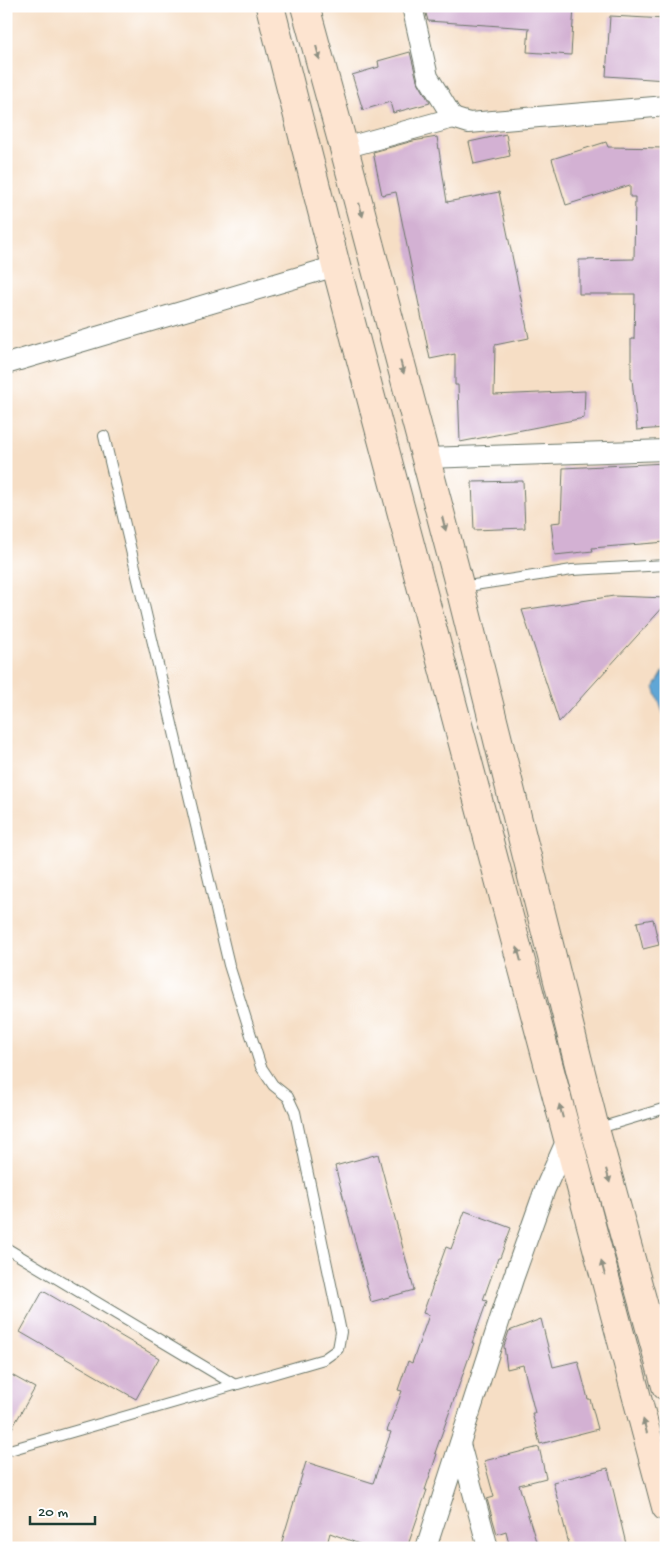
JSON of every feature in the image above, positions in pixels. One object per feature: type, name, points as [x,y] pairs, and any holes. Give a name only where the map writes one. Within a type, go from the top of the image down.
[{"type":"main road","points":[[270,6],[336,266],[666,1506]]},
{"type":"main road","points":[[305,6],[460,588],[595,1129],[666,1386]]},
{"type":"street","points":[[412,6],[428,76],[453,118]]},
{"type":"street","points":[[344,148],[453,118],[469,123],[666,106]]},
{"type":"street","points":[[6,364],[336,266]]},
{"type":"street","points":[[426,458],[666,450]]},
{"type":"street","points":[[426,1548],[513,1279],[545,1189],[568,1137],[595,1129]]},
{"type":"street","points":[[460,1444],[488,1548]]},
{"type":"lane","points":[[6,1451],[324,1359],[338,1349],[341,1332],[295,1112],[288,1097],[273,1085],[260,1067],[229,965],[104,436]]},
{"type":"lane","points":[[460,588],[572,570],[666,565]]},
{"type":"lane","points":[[595,1129],[666,1108]]},
{"type":"lane","points":[[6,1248],[235,1384]]},
{"type":"water","points":[[666,667],[666,721],[654,688]]},
{"type":"building","points":[[424,6],[574,6],[571,55],[527,52],[529,28],[428,21]]},
{"type":"building","points":[[610,16],[666,19],[666,80],[606,76]]},
{"type":"building","points":[[410,52],[417,80],[430,103],[393,113],[390,102],[363,110],[352,75],[379,67],[378,61]]},
{"type":"building","points":[[506,134],[510,156],[474,164],[469,142]]},
{"type":"building","points":[[437,137],[447,202],[499,192],[529,338],[495,345],[494,395],[585,391],[584,418],[460,442],[458,385],[455,385],[455,354],[430,359],[396,192],[382,195],[373,152],[413,141]]},
{"type":"building","points":[[606,142],[608,147],[666,148],[666,428],[637,430],[631,379],[631,339],[634,339],[635,294],[579,294],[579,260],[634,259],[635,197],[630,197],[630,185],[566,205],[552,159]]},
{"type":"building","points":[[666,463],[666,542],[592,548],[593,551],[555,555],[551,523],[561,522],[563,468]]},
{"type":"building","points":[[523,481],[525,528],[474,530],[472,482]]},
{"type":"building","points":[[614,596],[666,598],[666,604],[559,722],[522,610]]},
{"type":"building","points":[[653,919],[659,945],[643,949],[637,922]]},
{"type":"building","points":[[378,1154],[414,1290],[371,1302],[335,1166]]},
{"type":"building","points":[[465,1211],[511,1228],[483,1300],[487,1301],[435,1453],[437,1454],[425,1490],[427,1490],[407,1548],[370,1548],[330,1533],[326,1548],[280,1548],[306,1462],[373,1483],[391,1432],[387,1431],[402,1391],[398,1390],[408,1361],[412,1363],[429,1315],[423,1313],[432,1286],[446,1247],[451,1249]]},
{"type":"building","points":[[43,1291],[159,1358],[136,1399],[20,1332]]},
{"type":"building","points":[[541,1319],[553,1367],[578,1361],[598,1429],[540,1444],[532,1413],[535,1413],[523,1365],[507,1369],[504,1346],[509,1331]]},
{"type":"building","points":[[6,1372],[35,1388],[6,1439]]},
{"type":"building","points":[[539,1447],[546,1478],[519,1485],[538,1548],[510,1548],[506,1531],[497,1534],[487,1499],[494,1497],[484,1461]]},
{"type":"building","points":[[608,1468],[626,1544],[611,1548],[570,1548],[553,1482]]}]
